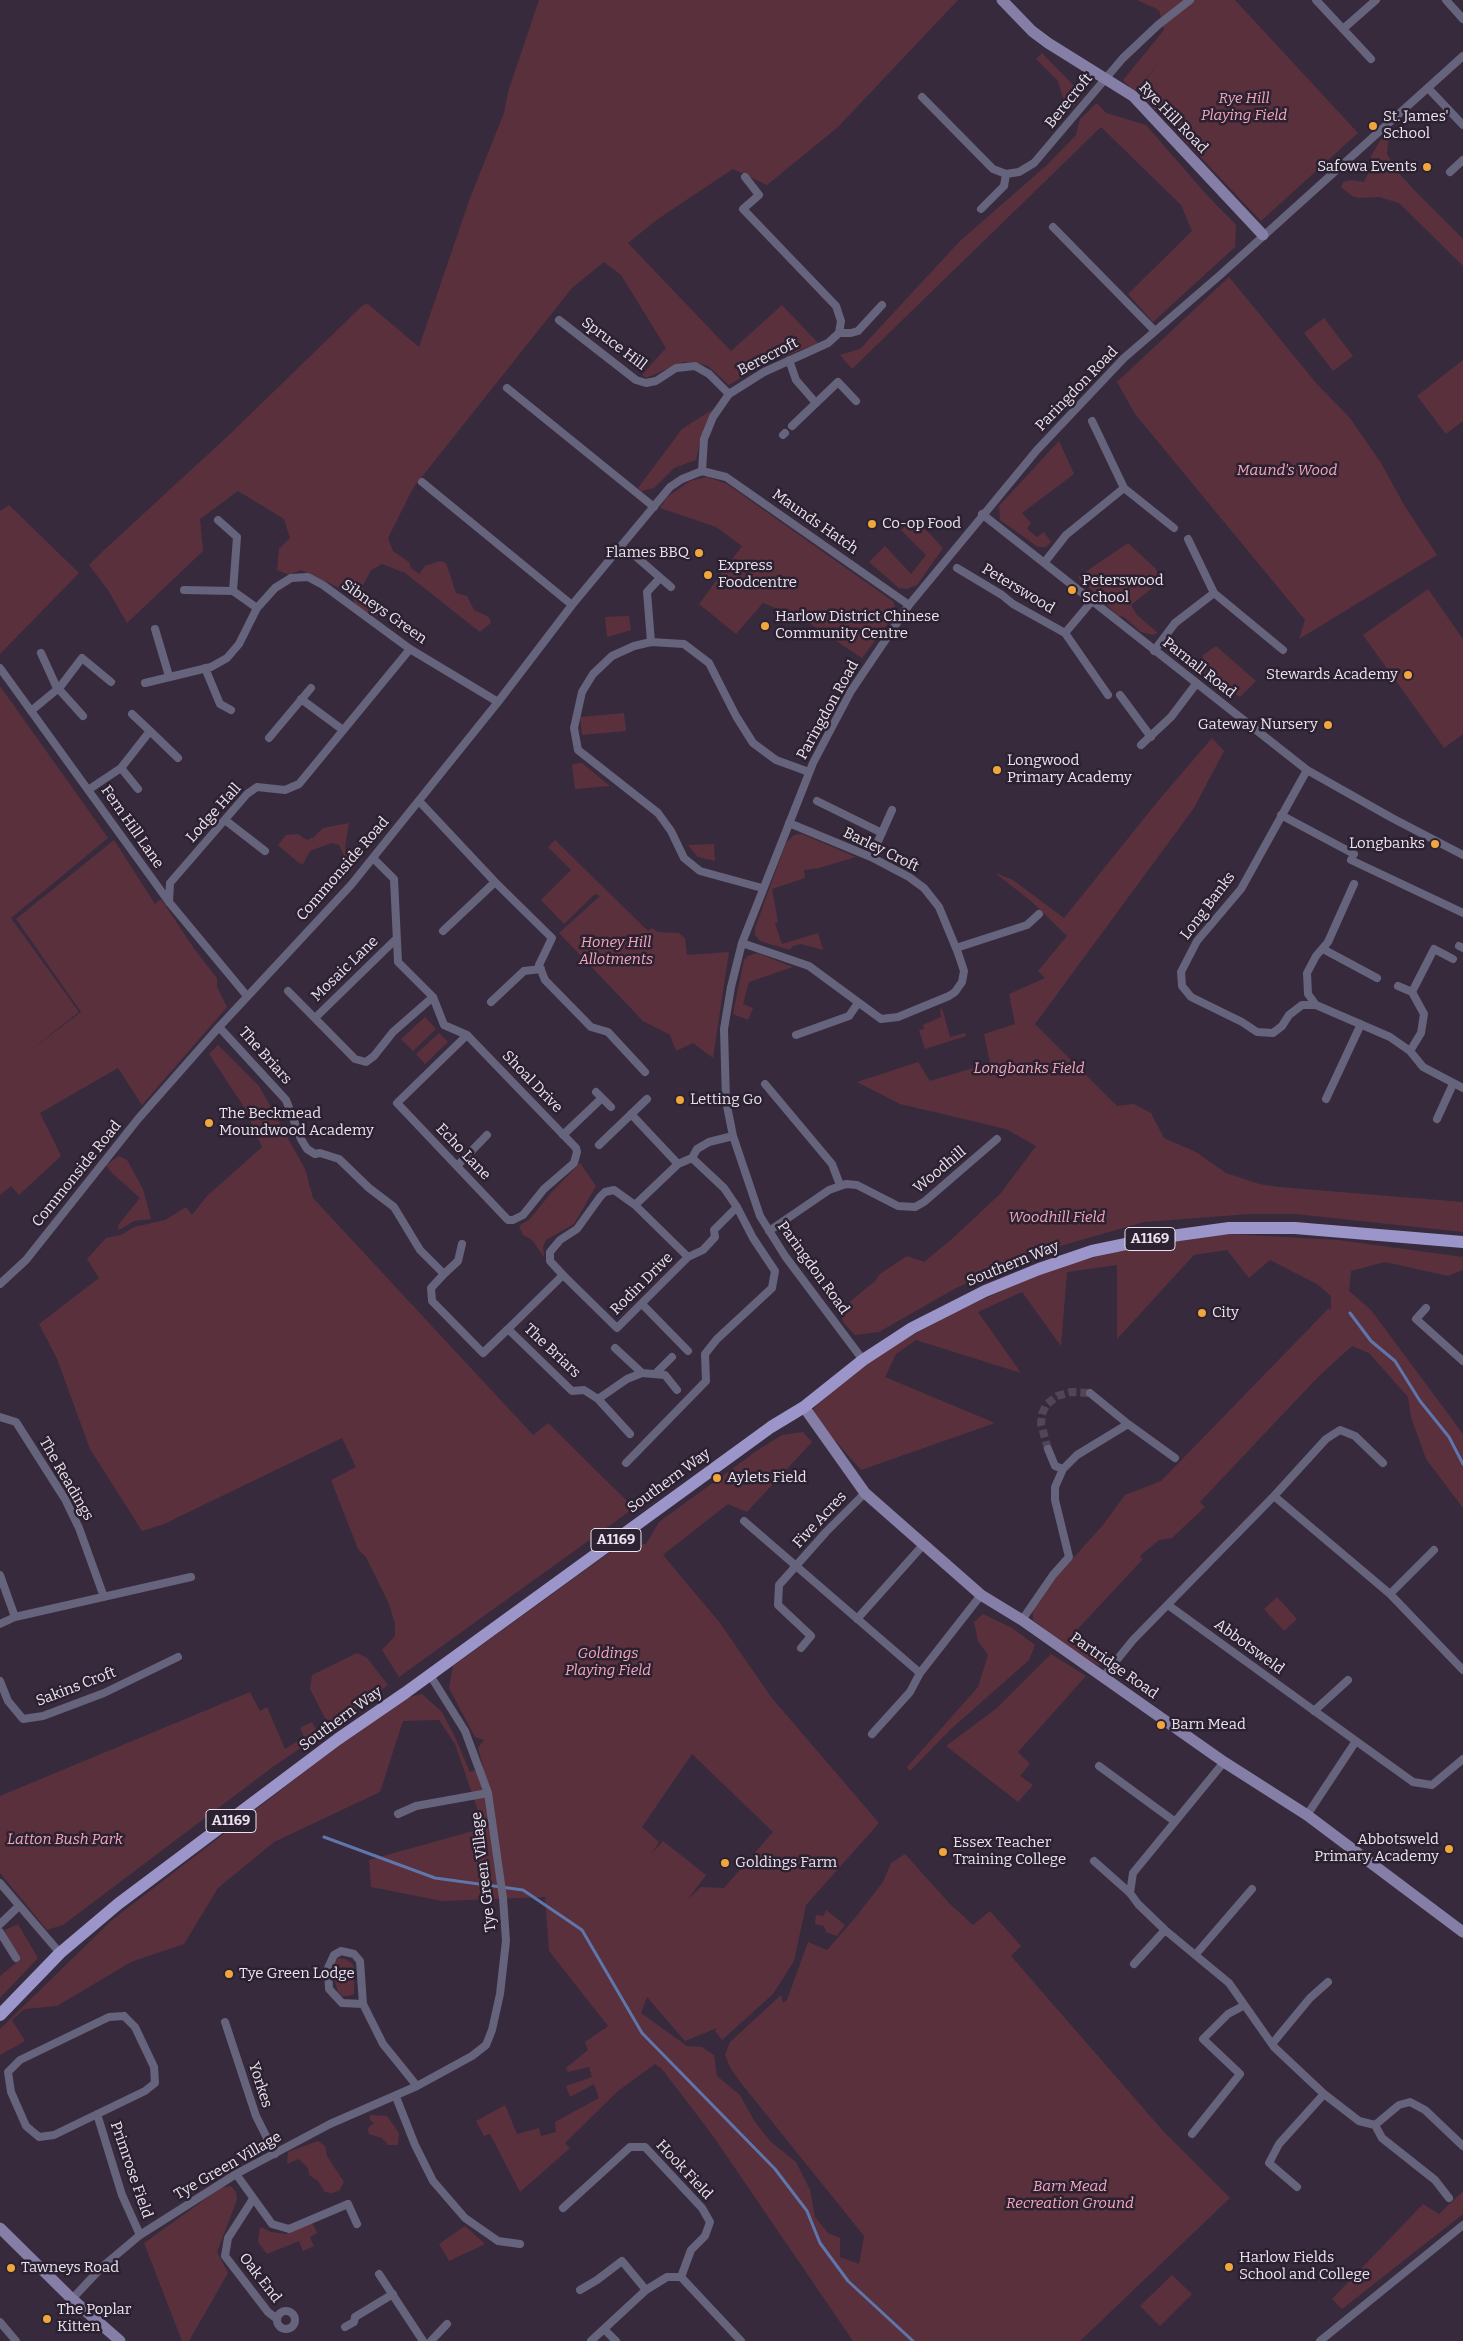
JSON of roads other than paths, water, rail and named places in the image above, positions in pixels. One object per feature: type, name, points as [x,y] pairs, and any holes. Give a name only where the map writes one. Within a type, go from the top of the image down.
[{"type":"main road","name":"Southern Way","points":[[0,2015],[60,1952],[118,1904],[338,1739],[430,1675],[771,1427],[804,1407],[863,1360],[912,1328],[985,1291],[1092,1251],[1150,1239],[1229,1228],[1295,1228],[1463,1242]]},
{"type":"street","name":"Rye Hill Road","points":[[1002,0],[1032,31],[1133,96],[1263,235]]},
{"type":"street","name":"Berecroft","points":[[1006,174],[1019,172],[1034,163],[1060,135],[1105,78],[1158,25],[1190,0]]},
{"type":"street","points":[[1316,0],[1371,59]]},
{"type":"street","points":[[1343,29],[1376,0]]},
{"type":"street","points":[[1446,0],[1463,19]]},
{"type":"street","name":"Paringdon Road","points":[[863,1360],[785,1256],[769,1231],[753,1199],[732,1136],[726,1101],[724,1028],[731,987],[742,943],[809,772],[851,691],[909,605],[982,514],[1056,429],[1124,358],[1154,330],[1218,276],[1463,56]]},
{"type":"street","points":[[1428,88],[1463,126]]},
{"type":"street","points":[[922,97],[993,169],[1006,174],[1004,186],[981,209]]},
{"type":"street","points":[[1450,172],[1463,160]]},
{"type":"street","points":[[745,177],[758,195],[743,209],[836,306],[841,316],[839,333]]},
{"type":"street","points":[[1053,227],[1154,330]]},
{"type":"street","name":"Berecroft","points":[[702,471],[704,439],[713,417],[729,394],[764,372],[828,343],[839,333],[851,333],[858,330],[882,305]]},
{"type":"street","name":"Spruce Hill","points":[[559,320],[641,382],[656,381],[676,368],[696,366],[709,374],[729,394]]},
{"type":"street","points":[[789,360],[796,380],[816,403]]},
{"type":"street","points":[[792,426],[838,382],[856,401]]},
{"type":"street","points":[[507,388],[654,507]]},
{"type":"street","points":[[1092,421],[1124,488],[1174,528]]},
{"type":"street","name":"Commonside Road","points":[[0,1284],[26,1260],[138,1119],[373,858],[498,702],[572,605],[670,487],[682,479],[702,471]]},
{"type":"street","name":"Maunds Hatch","points":[[702,471],[726,477],[909,605]]},
{"type":"street","points":[[422,482],[572,605]]},
{"type":"street","points":[[1044,563],[1066,535],[1124,488]]},
{"type":"street","name":"Parnall Road","points":[[982,514],[1307,770],[1463,855]]},
{"type":"street","points":[[218,520],[237,537],[233,591]]},
{"type":"street","points":[[1188,539],[1214,593],[1284,650]]},
{"type":"street","points":[[633,554],[671,587]]},
{"type":"street","name":"Peterswood","points":[[957,568],[1002,595],[1013,604],[1065,633],[1108,695]]},
{"type":"street","name":"Sibneys Green","points":[[146,683],[206,668],[227,658],[239,644],[257,608],[275,588],[291,578],[308,577],[323,585],[410,649],[498,702]]},
{"type":"street","points":[[651,642],[647,592],[660,578]]},
{"type":"street","points":[[184,590],[233,591],[257,608]]},
{"type":"street","points":[[1154,651],[1175,623],[1214,593]]},
{"type":"street","name":"Peterswood","points":[[1065,633],[1092,601]]},
{"type":"street","points":[[155,629],[169,676]]},
{"type":"street","points":[[762,888],[700,871],[684,858],[671,830],[658,813],[578,750],[574,728],[582,692],[588,680],[612,656],[634,646],[651,642],[684,644],[710,664],[736,716],[753,742],[776,760],[809,772]]},
{"type":"street","name":"Lodge Hall","points":[[169,902],[170,883],[247,794],[257,787],[285,790],[299,784],[410,649]]},
{"type":"street","points":[[41,653],[58,689],[83,716]]},
{"type":"street","points":[[31,711],[58,689],[82,658],[111,682]]},
{"type":"street","name":"Fern Hill Lane","points":[[0,668],[169,902],[247,996]]},
{"type":"street","points":[[206,668],[220,704],[231,710]]},
{"type":"street","points":[[1141,745],[1171,717],[1196,684]]},
{"type":"street","points":[[269,738],[311,688]]},
{"type":"street","points":[[1120,695],[1151,737]]},
{"type":"street","points":[[301,699],[342,730]]},
{"type":"street","points":[[132,714],[178,758]]},
{"type":"street","points":[[88,790],[121,768],[150,731]]},
{"type":"street","points":[[121,768],[138,789]]},
{"type":"street","name":"Long Banks","points":[[1307,770],[1241,889],[1197,941],[1181,972],[1182,986],[1191,997],[1242,1022],[1257,1032],[1273,1033],[1282,1026],[1288,1015],[1302,1005],[1316,1005]]},
{"type":"street","points":[[419,801],[495,882],[552,938],[539,965],[545,980],[591,1028],[608,1032],[645,1072]]},
{"type":"street","name":"Barley Croft","points":[[817,801],[882,833]]},
{"type":"street","points":[[871,857],[892,810]]},
{"type":"street","points":[[1281,815],[1353,857],[1463,913]]},
{"type":"street","points":[[225,820],[265,851]]},
{"type":"street","name":"Barley Croft","points":[[742,943],[809,966],[877,1017],[888,1020],[949,996],[960,987],[964,977],[963,965],[939,907],[924,888],[909,877],[871,857],[788,823]]},
{"type":"street","points":[[373,858],[394,879],[398,962],[433,997],[444,1025],[468,1035]]},
{"type":"street","points":[[443,931],[495,882]]},
{"type":"street","points":[[1354,884],[1328,942],[1306,973],[1308,994],[1316,1005],[1390,1037],[1410,1051],[1423,1066],[1463,1088]]},
{"type":"street","points":[[956,948],[1027,925],[1040,914]]},
{"type":"street","name":"Mosaic Lane","points":[[315,1018],[396,940]]},
{"type":"street","points":[[1323,949],[1377,978]]},
{"type":"street","points":[[1412,992],[1434,949],[1453,959]]},
{"type":"street","points":[[491,1002],[524,971],[541,969]]},
{"type":"street","points":[[1398,986],[1412,992],[1424,1014],[1422,1033],[1410,1051]]},
{"type":"street","points":[[288,990],[355,1059],[366,1062],[374,1056],[393,1032],[433,997]]},
{"type":"street","points":[[796,1035],[849,1016],[858,1003]]},
{"type":"street","points":[[1326,1099],[1361,1024]]},
{"type":"street","name":"The Briars","points":[[219,1027],[286,1100],[301,1140],[308,1149],[315,1154],[320,1152],[339,1159],[369,1188],[394,1207],[420,1250],[444,1274]]},
{"type":"street","name":"Echo Lane","points":[[468,1035],[397,1103],[508,1220]]},
{"type":"street","name":"Shoal Drive","points":[[468,1035],[576,1148],[577,1157],[574,1163],[544,1189],[523,1215],[508,1220]]},
{"type":"street","points":[[764,1084],[832,1164],[840,1185],[769,1231]]},
{"type":"street","points":[[1437,1119],[1453,1084]]},
{"type":"street","points":[[563,1135],[599,1095],[611,1107]]},
{"type":"street","points":[[599,1145],[647,1099]]},
{"type":"street","points":[[631,1114],[678,1164]]},
{"type":"street","points":[[457,1166],[487,1135]]},
{"type":"street","points":[[635,1205],[678,1164],[692,1158],[698,1149],[709,1142],[732,1136]]},
{"type":"street","name":"Woodhill","points":[[840,1185],[856,1185],[898,1206],[915,1207],[924,1202],[997,1139]]},
{"type":"street","points":[[626,1463],[706,1381],[705,1354],[717,1338],[772,1288],[775,1271],[753,1238],[738,1207],[724,1188],[692,1158]]},
{"type":"street","name":"Rodin Drive","points":[[688,1257],[635,1205],[614,1190],[606,1192],[600,1197],[577,1229],[560,1240],[550,1252],[550,1260],[563,1275],[617,1328],[688,1257],[703,1250],[715,1237],[714,1230],[738,1207]]},
{"type":"street","name":"The Briars","points":[[462,1244],[458,1261],[431,1288],[432,1301],[482,1353],[508,1328],[572,1391],[584,1390],[598,1399],[630,1434]]},
{"type":"street","points":[[508,1328],[563,1275]]},
{"type":"street","points":[[642,1304],[688,1351]]},
{"type":"street","points":[[1426,1308],[1416,1319],[1463,1361]]},
{"type":"street","points":[[615,1348],[642,1373]]},
{"type":"street","points":[[656,1373],[672,1357]]},
{"type":"street","points":[[598,1399],[627,1379],[642,1373],[665,1375],[677,1390]]},
{"type":"street","points":[[1090,1393],[1128,1424],[1175,1458]]},
{"type":"street","name":"Partridge Road","points":[[804,1407],[865,1492],[981,1595],[1022,1620],[1224,1762],[1307,1815],[1463,1932]]},
{"type":"street","name":"The Readings","points":[[0,1417],[16,1422],[65,1499],[79,1528],[104,1597]]},
{"type":"street","points":[[1022,1620],[1053,1575],[1069,1557],[1055,1500],[1055,1487],[1064,1470],[1077,1455],[1128,1424]]},
{"type":"street","points":[[1103,1677],[1132,1640],[1274,1496],[1326,1439],[1340,1430],[1355,1436],[1383,1463]]},
{"type":"street","points":[[1048,1449],[1055,1466],[1064,1470]]},
{"type":"street","name":"Five Acres","points":[[801,1648],[811,1636],[778,1604],[779,1585],[865,1492]]},
{"type":"street","points":[[1274,1496],[1390,1594],[1463,1670]]},
{"type":"street","name":"Five Acres","points":[[744,1521],[920,1673]]},
{"type":"street","points":[[857,1619],[924,1544]]},
{"type":"street","points":[[1390,1594],[1434,1550]]},
{"type":"street","points":[[0,1576],[15,1617]]},
{"type":"street","points":[[0,1624],[15,1617],[191,1578]]},
{"type":"street","points":[[872,1734],[910,1692],[920,1673],[981,1595]]},
{"type":"street","name":"Abbotsweld","points":[[1168,1605],[1413,1782],[1432,1785],[1463,1759]]},
{"type":"street","name":"Sakins Croft","points":[[0,1681],[8,1701],[23,1719],[42,1716],[104,1693],[178,1657]]},
{"type":"street","name":"Tye Green Village","points":[[72,2299],[102,2267],[140,2235],[236,2174],[330,2124],[396,2097],[472,2056],[486,2045],[492,2030],[500,1994],[506,1942],[503,1898],[488,1793],[466,1731],[430,1675]]},
{"type":"street","points":[[1314,1711],[1348,1680]]},
{"type":"street","points":[[1307,1815],[1356,1741]]},
{"type":"street","points":[[1130,1892],[1133,1873],[1224,1762]]},
{"type":"street","points":[[1099,1766],[1174,1821]]},
{"type":"street","name":"Tye Green Village","points":[[398,1814],[416,1806],[488,1793]]},
{"type":"street","points":[[1094,1861],[1130,1892],[1138,1904],[1165,1930],[1229,1983],[1243,2006],[1272,2044],[1324,2094],[1359,2121],[1375,2125],[1382,2138],[1435,2180],[1448,2198]]},
{"type":"street","points":[[0,1883],[60,1952]]},
{"type":"street","points":[[1196,1954],[1252,1889]]},
{"type":"street","points":[[0,1924],[19,1906]]},
{"type":"street","points":[[1134,1964],[1165,1930]]},
{"type":"street","points":[[0,1932],[16,1958]]},
{"type":"street","points":[[363,2004],[342,2003],[329,1989],[328,1968],[334,1955],[341,1950],[354,1954],[360,1961],[363,2004],[383,2044],[417,2086]]},
{"type":"street","points":[[1272,2044],[1310,1998],[1328,1982]]},
{"type":"street","points":[[1192,2134],[1240,2074],[1202,2039],[1228,2014],[1243,2006]]},
{"type":"street","name":"Primrose Field","points":[[124,2016],[134,2027],[154,2067],[155,2083],[145,2092],[97,2114],[54,2135],[39,2137],[26,2126],[11,2092],[8,2072],[20,2060],[109,2017],[124,2016]]},
{"type":"street","name":"Yorkes","points":[[226,2022],[256,2116],[276,2154]]},
{"type":"street","points":[[1297,2187],[1269,2163],[1279,2144],[1324,2094]]},
{"type":"street","points":[[396,2097],[415,2145],[434,2181],[465,2218],[498,2240],[520,2244]]},
{"type":"street","points":[[1375,2125],[1399,2105],[1410,2102],[1425,2110],[1463,2146]]},
{"type":"street","name":"Primrose Field","points":[[97,2114],[122,2195],[140,2235]]},
{"type":"street","name":"Hook Field","points":[[563,2208],[630,2147],[645,2147],[702,2208],[710,2222],[705,2236],[691,2250],[681,2277]]},
{"type":"street","points":[[236,2174],[272,2224],[289,2229],[348,2204],[357,2224]]},
{"type":"street","name":"Oak End","points":[[253,2199],[228,2238],[225,2256],[268,2312],[277,2319]]},
{"type":"street","points":[[1320,2341],[1463,2226]]},
{"type":"street","points":[[0,2228],[72,2299],[106,2331],[120,2341]]},
{"type":"street","points":[[580,2290],[622,2261],[646,2290]]},
{"type":"street","points":[[380,2274],[422,2341]]},
{"type":"street","points":[[591,2341],[646,2290],[667,2277],[681,2277],[741,2341]]},
{"type":"street","points":[[346,2327],[354,2322],[355,2317],[393,2294]]},
{"type":"street","points":[[0,2322],[16,2341]]},
{"type":"street","points":[[431,2341],[447,2324]]},
{"type":"street","points":[[604,2329],[616,2341]]},
{"type":"waterway","points":[[1350,1313],[1371,1341],[1395,1361],[1420,1401],[1449,1437],[1463,1464]]},
{"type":"waterway","points":[[324,1837],[435,1878],[523,1890],[582,1930],[642,2033],[775,2169],[807,2211],[820,2243],[848,2281],[913,2341]]},
{"type":"tunnel","points":[[1048,1449],[1041,1424],[1042,1414],[1046,1405],[1057,1396],[1071,1392],[1090,1393]]},
{"type":"place","name":"St. James' School","points":[[1373,126]]},
{"type":"place","name":"Safowa Events","points":[[1427,167]]},
{"type":"place","name":"Co-op Food","points":[[872,524]]},
{"type":"place","name":"Flames BBQ","points":[[699,553]]},
{"type":"place","name":"Express Foodcentre","points":[[708,575]]},
{"type":"place","name":"Peterswood School","points":[[1072,590]]},
{"type":"place","name":"Harlow District Chinese Community Centre","points":[[765,626]]},
{"type":"place","name":"Stewards Academy","points":[[1408,675]]},
{"type":"place","name":"Gateway Nursery","points":[[1328,725]]},
{"type":"place","name":"Longwood Primary Academy","points":[[997,770]]},
{"type":"place","name":"Longbanks","points":[[1435,844]]},
{"type":"place","name":"Letting Go","points":[[680,1100]]},
{"type":"place","name":"The Beckmead Moundwood Academy","points":[[209,1123]]},
{"type":"place","name":"City","points":[[1202,1313]]},
{"type":"place","name":"Aylets Field","points":[[717,1478]]},
{"type":"place","name":"Barn Mead","points":[[1161,1725]]},
{"type":"place","name":"Abbotsweld Primary Academy","points":[[1449,1849]]},
{"type":"place","name":"Essex Teacher Training College","points":[[943,1852]]},
{"type":"place","name":"Goldings Farm","points":[[725,1863]]},
{"type":"place","name":"Tye Green Lodge","points":[[229,1974]]},
{"type":"place","name":"Harlow Fields School and College","points":[[1229,2267]]},
{"type":"place","name":"Tawneys Road","points":[[11,2268]]},
{"type":"place","name":"The Poplar Kitten","points":[[47,2319]]},
{"type":"park label","name":"Rye Hill Playing Field","points":[[1244,108]]},
{"type":"park label","name":"Maund's Wood","points":[[1287,471]]},
{"type":"park label","name":"Honey Hill Allotments","points":[[616,952]]},
{"type":"park label","name":"Longbanks Field","points":[[1029,1069]]},
{"type":"park label","name":"Woodhill Field","points":[[1057,1218]]},
{"type":"park label","name":"Goldings Playing Field","points":[[608,1662]]},
{"type":"park label","name":"Latton Bush Park","points":[[65,1840]]},
{"type":"park label","name":"Barn Mead Recreation Ground","points":[[1070,2196]]}]
